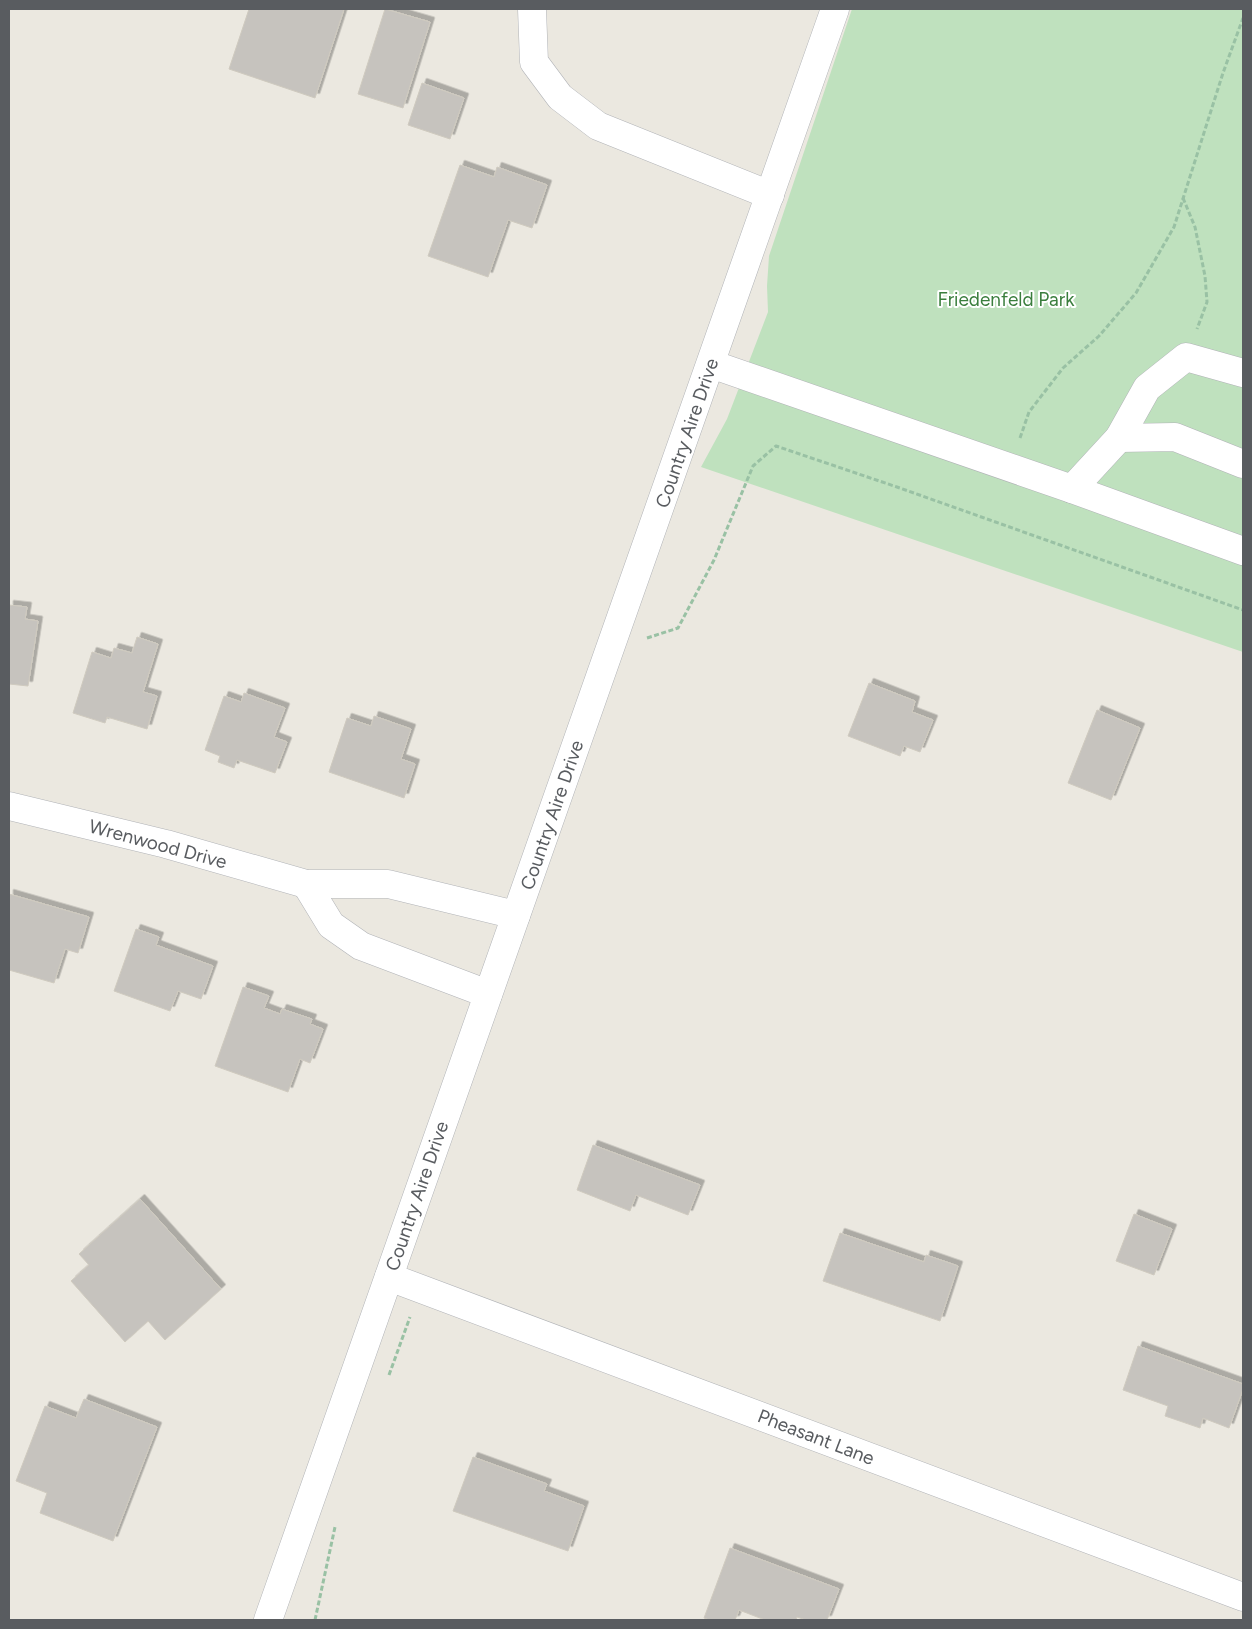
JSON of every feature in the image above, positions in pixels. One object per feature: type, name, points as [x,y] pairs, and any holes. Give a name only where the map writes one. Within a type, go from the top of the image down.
[{"type":"street","points":[[532,9],[534,62],[560,97],[598,126],[770,195]]},
{"type":"street","name":"Country Aire Drive","points":[[268,1620],[836,9]]},
{"type":"street","points":[[1072,489],[1119,438],[1147,388],[1186,358],[1243,373]]},
{"type":"street","points":[[711,364],[1072,489],[1243,551]]},
{"type":"street","points":[[1119,438],[1175,437],[1243,464]]},
{"type":"street","name":"Wrenwood Drive","points":[[9,806],[166,844],[306,884],[388,884],[516,915]]},
{"type":"street","points":[[306,884],[331,925],[361,946],[488,994]]},
{"type":"street","name":"Pheasant Lane","points":[[389,1277],[1243,1597]]},
{"type":"path","points":[[1009,467],[1029,412],[1063,368],[1099,336],[1136,293],[1174,227],[1223,73],[1243,18]]},
{"type":"path","points":[[1183,198],[1195,227],[1205,276],[1207,302],[1186,358]]},
{"type":"path","points":[[643,639],[678,628],[714,560],[753,466],[776,446],[1243,610]]},
{"type":"path","points":[[388,1377],[412,1312],[418,1287]]},
{"type":"path","points":[[315,1620],[336,1524]]},
{"type":"green space","name":"Friedenfeld Park","points":[[852,9],[1243,9],[1243,652],[701,467],[727,419],[768,312],[769,256]]},
{"type":"building","points":[[249,9],[344,9],[315,98],[229,69]]},
{"type":"building","points":[[385,9],[430,22],[403,108],[358,94]]},
{"type":"building","points":[[422,83],[464,98],[450,139],[408,125]]},
{"type":"building","points":[[460,165],[494,177],[497,167],[547,185],[532,228],[508,220],[488,277],[428,256]]},
{"type":"building","points":[[9,605],[27,607],[25,619],[38,621],[28,686],[9,684]]},
{"type":"building","points":[[137,637],[158,644],[143,692],[157,696],[147,729],[107,717],[105,723],[73,713],[92,652],[111,658],[114,648],[132,653]]},
{"type":"building","points":[[869,683],[915,701],[912,712],[933,720],[920,752],[904,746],[900,756],[848,736]]},
{"type":"building","points":[[244,693],[285,708],[274,737],[287,742],[275,773],[237,760],[234,768],[218,762],[220,756],[205,750],[224,696],[241,702]]},
{"type":"building","points":[[1097,710],[1140,728],[1111,800],[1068,783]]},
{"type":"building","points":[[374,716],[411,729],[401,759],[415,764],[404,798],[329,772],[347,718],[371,726]]},
{"type":"building","points":[[9,894],[89,917],[78,953],[65,949],[54,983],[9,970]]},
{"type":"building","points":[[136,929],[159,937],[156,945],[213,966],[201,999],[178,991],[170,1011],[114,991]]},
{"type":"building","points":[[243,987],[269,996],[264,1008],[280,1014],[282,1009],[312,1019],[310,1024],[323,1029],[310,1063],[300,1059],[288,1092],[215,1066]]},
{"type":"building","points":[[593,1145],[700,1185],[688,1215],[636,1195],[630,1211],[577,1190]]},
{"type":"building","points":[[140,1199],[221,1289],[165,1340],[148,1321],[125,1342],[71,1281],[89,1265],[79,1254]]},
{"type":"building","points":[[1134,1214],[1172,1229],[1154,1275],[1116,1261]]},
{"type":"building","points":[[840,1233],[924,1262],[926,1255],[958,1266],[940,1321],[823,1281]]},
{"type":"building","points":[[1138,1346],[1243,1384],[1243,1389],[1229,1428],[1203,1418],[1200,1428],[1165,1416],[1168,1406],[1123,1390]]},
{"type":"building","points":[[84,1399],[157,1427],[113,1541],[40,1513],[47,1493],[16,1481],[45,1406],[76,1418]]},
{"type":"building","points":[[473,1457],[547,1484],[544,1491],[584,1506],[568,1551],[453,1511]]},
{"type":"building","points":[[730,1548],[839,1589],[827,1620],[806,1620],[797,1617],[796,1620],[765,1620],[739,1610],[735,1620],[710,1620],[704,1618]]}]
